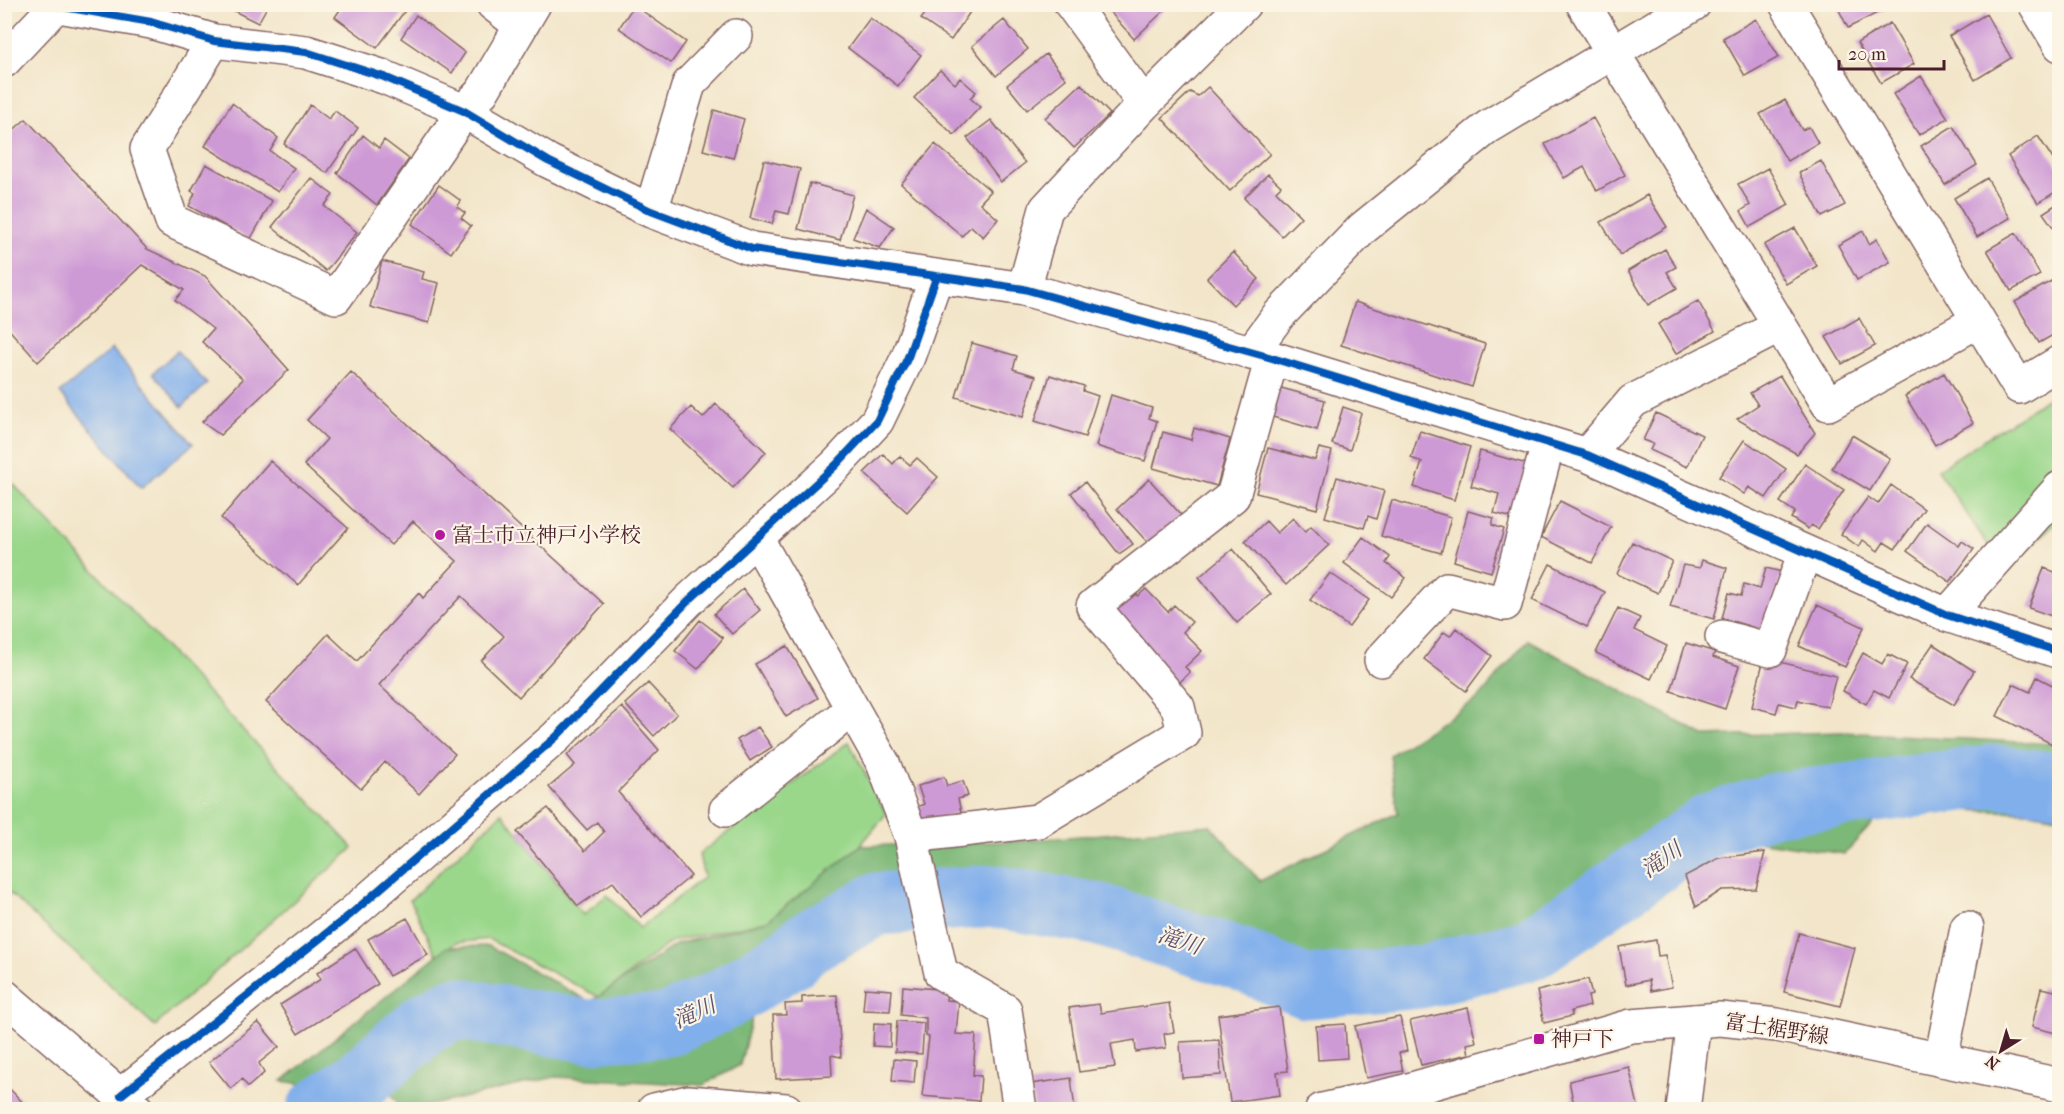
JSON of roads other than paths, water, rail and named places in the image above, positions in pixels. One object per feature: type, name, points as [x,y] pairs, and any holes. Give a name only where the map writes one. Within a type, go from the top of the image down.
[{"type":"street","points":[[214,41],[147,149],[172,221],[336,297],[464,111],[482,92],[527,15],[493,4]]},
{"type":"street","points":[[1071,4],[1144,104]]},
{"type":"street","points":[[1024,289],[1046,209],[1144,104],[1244,4]]},
{"type":"street","points":[[1583,4],[1828,404],[1978,321]]},
{"type":"street","points":[[911,836],[1038,821],[1184,733],[1178,707],[1093,606],[1233,496],[1261,355],[1278,316],[1364,228],[1488,127],[1613,55],[1694,4]]},
{"type":"street","points":[[1786,4],[2019,387],[2060,362]]},
{"type":"street","points":[[2036,4],[2060,45]]},
{"type":"street","points":[[4,61],[50,6],[151,22],[214,41],[306,52],[384,77],[464,111],[548,161],[651,211],[752,249],[936,278],[1024,289],[1261,355],[1587,455],[1947,615],[2060,652]]},
{"type":"street","points":[[651,211],[689,84],[736,36]]},
{"type":"street","points":[[4,996],[129,1102],[556,737],[688,601],[836,465],[877,421],[908,357],[936,278]]},
{"type":"street","points":[[1587,455],[1633,401],[1780,326]]},
{"type":"street","points":[[1382,660],[1447,589],[1505,604],[1548,444]]},
{"type":"street","points":[[1947,615],[2060,488]]},
{"type":"street","points":[[757,539],[883,764],[911,836],[941,973],[1005,1010],[1020,1110]]},
{"type":"street","points":[[1722,637],[1770,650],[1805,552]]},
{"type":"street","points":[[726,810],[852,709]]},
{"type":"street","points":[[1941,1060],[1967,928]]},
{"type":"street","name":"富士裾野線","points":[[1322,1110],[1398,1093],[1631,1026],[1720,1019],[1777,1025],[2060,1085]]},
{"type":"street","points":[[1683,1110],[1694,1021]]},
{"type":"street","points":[[654,1110],[688,1102],[786,1110]]},
{"type":"water","points":[[112,349],[193,444],[141,488],[60,393]]},
{"type":"water","points":[[177,351],[207,384],[182,407],[153,373]]},
{"type":"waterway","name":"滝川","points":[[318,1110],[357,1083],[426,1023],[455,1008],[588,1031],[667,1025],[724,999],[792,957],[805,944],[877,904],[993,896],[1097,914],[1240,959],[1306,987],[1420,977],[1531,949],[1711,824],[1775,804],[1993,776],[2060,784]]},
{"type":"place","name":"富士市立神戸小学校","points":[[440,535]]},
{"type":"place","name":"神戸下","points":[[1539,1039]]}]
